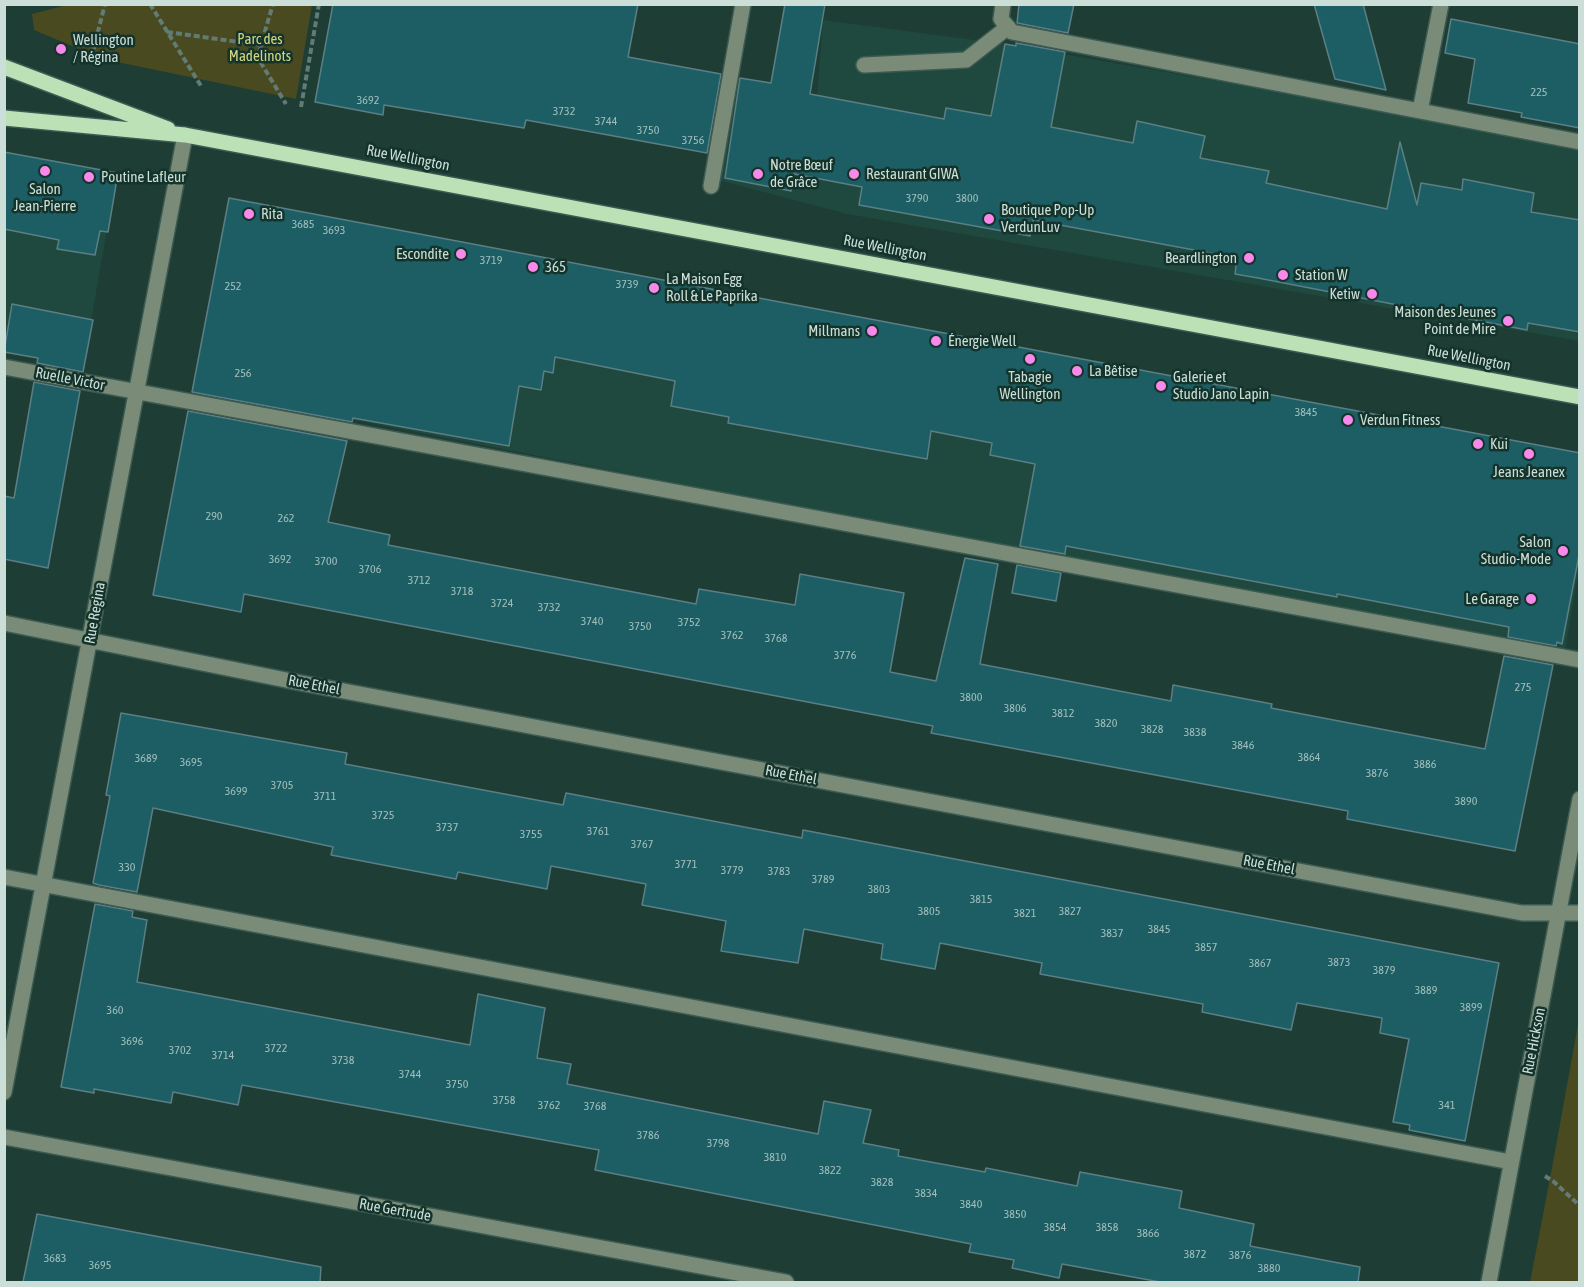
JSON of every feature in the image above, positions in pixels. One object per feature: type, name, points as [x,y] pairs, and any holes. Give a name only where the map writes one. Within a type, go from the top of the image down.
[{"type":"main road","name":"Rue Wellington","points":[[4,67],[185,135]]},
{"type":"main road","name":"Rue Wellington","points":[[4,118],[185,135],[1580,397]]},
{"type":"street","points":[[711,186],[743,4]]},
{"type":"street","points":[[1003,4],[1001,19],[1012,32],[1057,43],[1580,142]]},
{"type":"street","points":[[1420,111],[1441,4]]},
{"type":"street","points":[[864,65],[966,60],[1008,27]]},
{"type":"street","name":"Rue Regina","points":[[4,1092],[45,885],[185,135]]},
{"type":"street","name":"Ruelle Victor","points":[[4,367],[1580,660]]},
{"type":"street","name":"Rue Ethel","points":[[4,623],[1522,913],[1580,913]]},
{"type":"street","name":"Rue Hickson","points":[[1490,1282],[1580,799]]},
{"type":"street","points":[[4,877],[1511,1162]]},
{"type":"street","name":"Rue Gertrude","points":[[4,1137],[786,1282]]},
{"type":"path","points":[[91,59],[105,4]]},
{"type":"path","points":[[150,4],[201,86]]},
{"type":"path","points":[[273,4],[258,58],[286,104]]},
{"type":"path","points":[[301,107],[319,4]]},
{"type":"path","points":[[167,32],[261,45]]},
{"type":"path","points":[[1545,1176],[1580,1206]]},
{"type":"shaded area","points":[[823,20],[1005,44],[1579,144],[1579,341],[847,214],[718,180],[734,83],[817,95]]},
{"type":"shaded area","points":[[4,160],[116,178],[84,361],[5,346]]},
{"type":"shaded area","points":[[229,198],[1579,453],[1579,568],[1564,657],[192,388]]},
{"type":"green space","name":"Parc des Madelinots","points":[[67,5],[312,5],[296,99],[122,63],[86,52],[34,30],[32,14]]},
{"type":"green space","points":[[1579,1019],[1579,1282],[1530,1282],[1552,1168]]},
{"type":"building","points":[[333,4],[638,4],[628,57],[721,74],[707,153],[526,120],[524,128],[384,105],[383,115],[315,102]]},
{"type":"building","points":[[785,4],[825,4],[810,94],[944,119],[946,108],[991,116],[1005,44],[1016,46],[1016,43],[1065,52],[1051,127],[1133,143],[1137,121],[1205,136],[1200,158],[1269,171],[1266,183],[1387,209],[1400,142],[1417,205],[1421,183],[1462,190],[1463,179],[1534,193],[1531,212],[1580,220],[1580,332],[1528,323],[1527,330],[1235,274],[1237,258],[1033,220],[1030,236],[859,205],[862,187],[794,174],[791,191],[725,178],[740,78],[771,83]]},
{"type":"building","points":[[1019,4],[1074,4],[1068,33],[1017,23]]},
{"type":"building","points":[[1314,4],[1363,4],[1386,90],[1335,79]]},
{"type":"building","points":[[1451,19],[1580,44],[1580,128],[1521,117],[1522,113],[1468,103],[1475,59],[1445,53]]},
{"type":"building","points":[[4,152],[118,173],[108,232],[100,231],[95,255],[57,249],[59,240],[4,229]]},
{"type":"building","points":[[229,198],[1580,453],[1580,550],[1562,644],[1557,642],[1556,646],[1508,637],[1509,627],[1337,594],[1337,597],[1066,546],[1065,554],[1020,546],[1035,464],[990,455],[992,443],[931,431],[927,459],[728,423],[729,417],[671,406],[675,381],[555,357],[553,373],[544,371],[541,390],[519,386],[509,446],[353,418],[352,422],[192,392]]},
{"type":"building","points":[[12,304],[93,320],[83,372],[37,363],[38,358],[4,352]]},
{"type":"building","points":[[34,382],[80,391],[48,568],[4,559],[4,496],[14,498]]},
{"type":"building","points":[[188,411],[347,441],[328,522],[390,535],[388,545],[696,604],[699,589],[795,605],[800,574],[904,593],[890,672],[936,681],[965,558],[998,564],[980,664],[1171,701],[1173,685],[1272,704],[1271,708],[1485,749],[1504,656],[1553,665],[1515,851],[1347,819],[1348,811],[931,733],[933,726],[244,594],[241,612],[153,595]]},
{"type":"building","points":[[1017,565],[1061,573],[1056,601],[1012,593]]},
{"type":"building","points":[[121,713],[347,753],[345,764],[563,805],[566,793],[802,838],[803,830],[1499,963],[1465,1141],[1409,1130],[1410,1125],[1393,1122],[1409,1039],[1380,1033],[1382,1018],[1297,1003],[1291,1030],[1202,1012],[1203,1004],[1040,974],[1042,963],[940,943],[935,969],[881,959],[883,944],[804,929],[798,963],[721,951],[726,921],[642,905],[646,884],[551,866],[547,889],[458,872],[456,879],[331,855],[333,847],[153,808],[137,892],[99,885],[93,883],[110,796],[106,795]]},
{"type":"building","points":[[95,904],[133,911],[132,917],[147,920],[137,982],[470,1045],[478,994],[545,1008],[537,1058],[571,1064],[567,1084],[818,1134],[824,1101],[871,1110],[863,1143],[899,1150],[898,1156],[985,1172],[986,1168],[1077,1186],[1080,1172],[1182,1191],[1179,1208],[1254,1224],[1250,1246],[1360,1267],[1358,1282],[1160,1282],[1062,1264],[1059,1278],[1012,1268],[1014,1260],[969,1252],[971,1244],[595,1170],[599,1150],[242,1085],[238,1105],[173,1092],[171,1103],[94,1089],[94,1093],[61,1087]]},
{"type":"building","points":[[37,1214],[321,1267],[320,1282],[23,1282]]},
{"type":"place","name":"Wellington / Régina","points":[[61,49]]},
{"type":"place","name":"Salon Jean-Pierre","points":[[45,171]]},
{"type":"place","name":"Notre Bœuf de Grâce","points":[[758,174]]},
{"type":"place","name":"Restaurant GIWA","points":[[854,174]]},
{"type":"place","name":"Poutine Lafleur","points":[[89,177]]},
{"type":"place","name":"Rita","points":[[249,214]]},
{"type":"place","name":"Boutique Pop-Up VerdunLuv","points":[[989,219]]},
{"type":"place","name":"Escondite","points":[[461,254]]},
{"type":"place","name":"Beardlington","points":[[1249,258]]},
{"type":"place","name":"365","points":[[533,267]]},
{"type":"place","name":"Station W","points":[[1283,275]]},
{"type":"place","name":"La Maison Egg Roll & Le Paprika","points":[[654,288]]},
{"type":"place","name":"Ketiw","points":[[1372,294]]},
{"type":"place","name":"Maison des Jeunes Point de Mire","points":[[1508,321]]},
{"type":"place","name":"Millmans","points":[[872,331]]},
{"type":"place","name":"Énergie Well","points":[[936,341]]},
{"type":"place","name":"Tabagie Wellington","points":[[1030,359]]},
{"type":"place","name":"La Bêtise","points":[[1077,371]]},
{"type":"place","name":"Galerie et Studio Jano Lapin","points":[[1161,386]]},
{"type":"place","name":"Verdun Fitness","points":[[1348,420]]},
{"type":"place","name":"Kui","points":[[1478,444]]},
{"type":"place","name":"Jeans Jeanex","points":[[1529,454]]},
{"type":"place","name":"Salon Studio-Mode","points":[[1563,551]]},
{"type":"place","name":"Le Garage","points":[[1531,599]]}]
